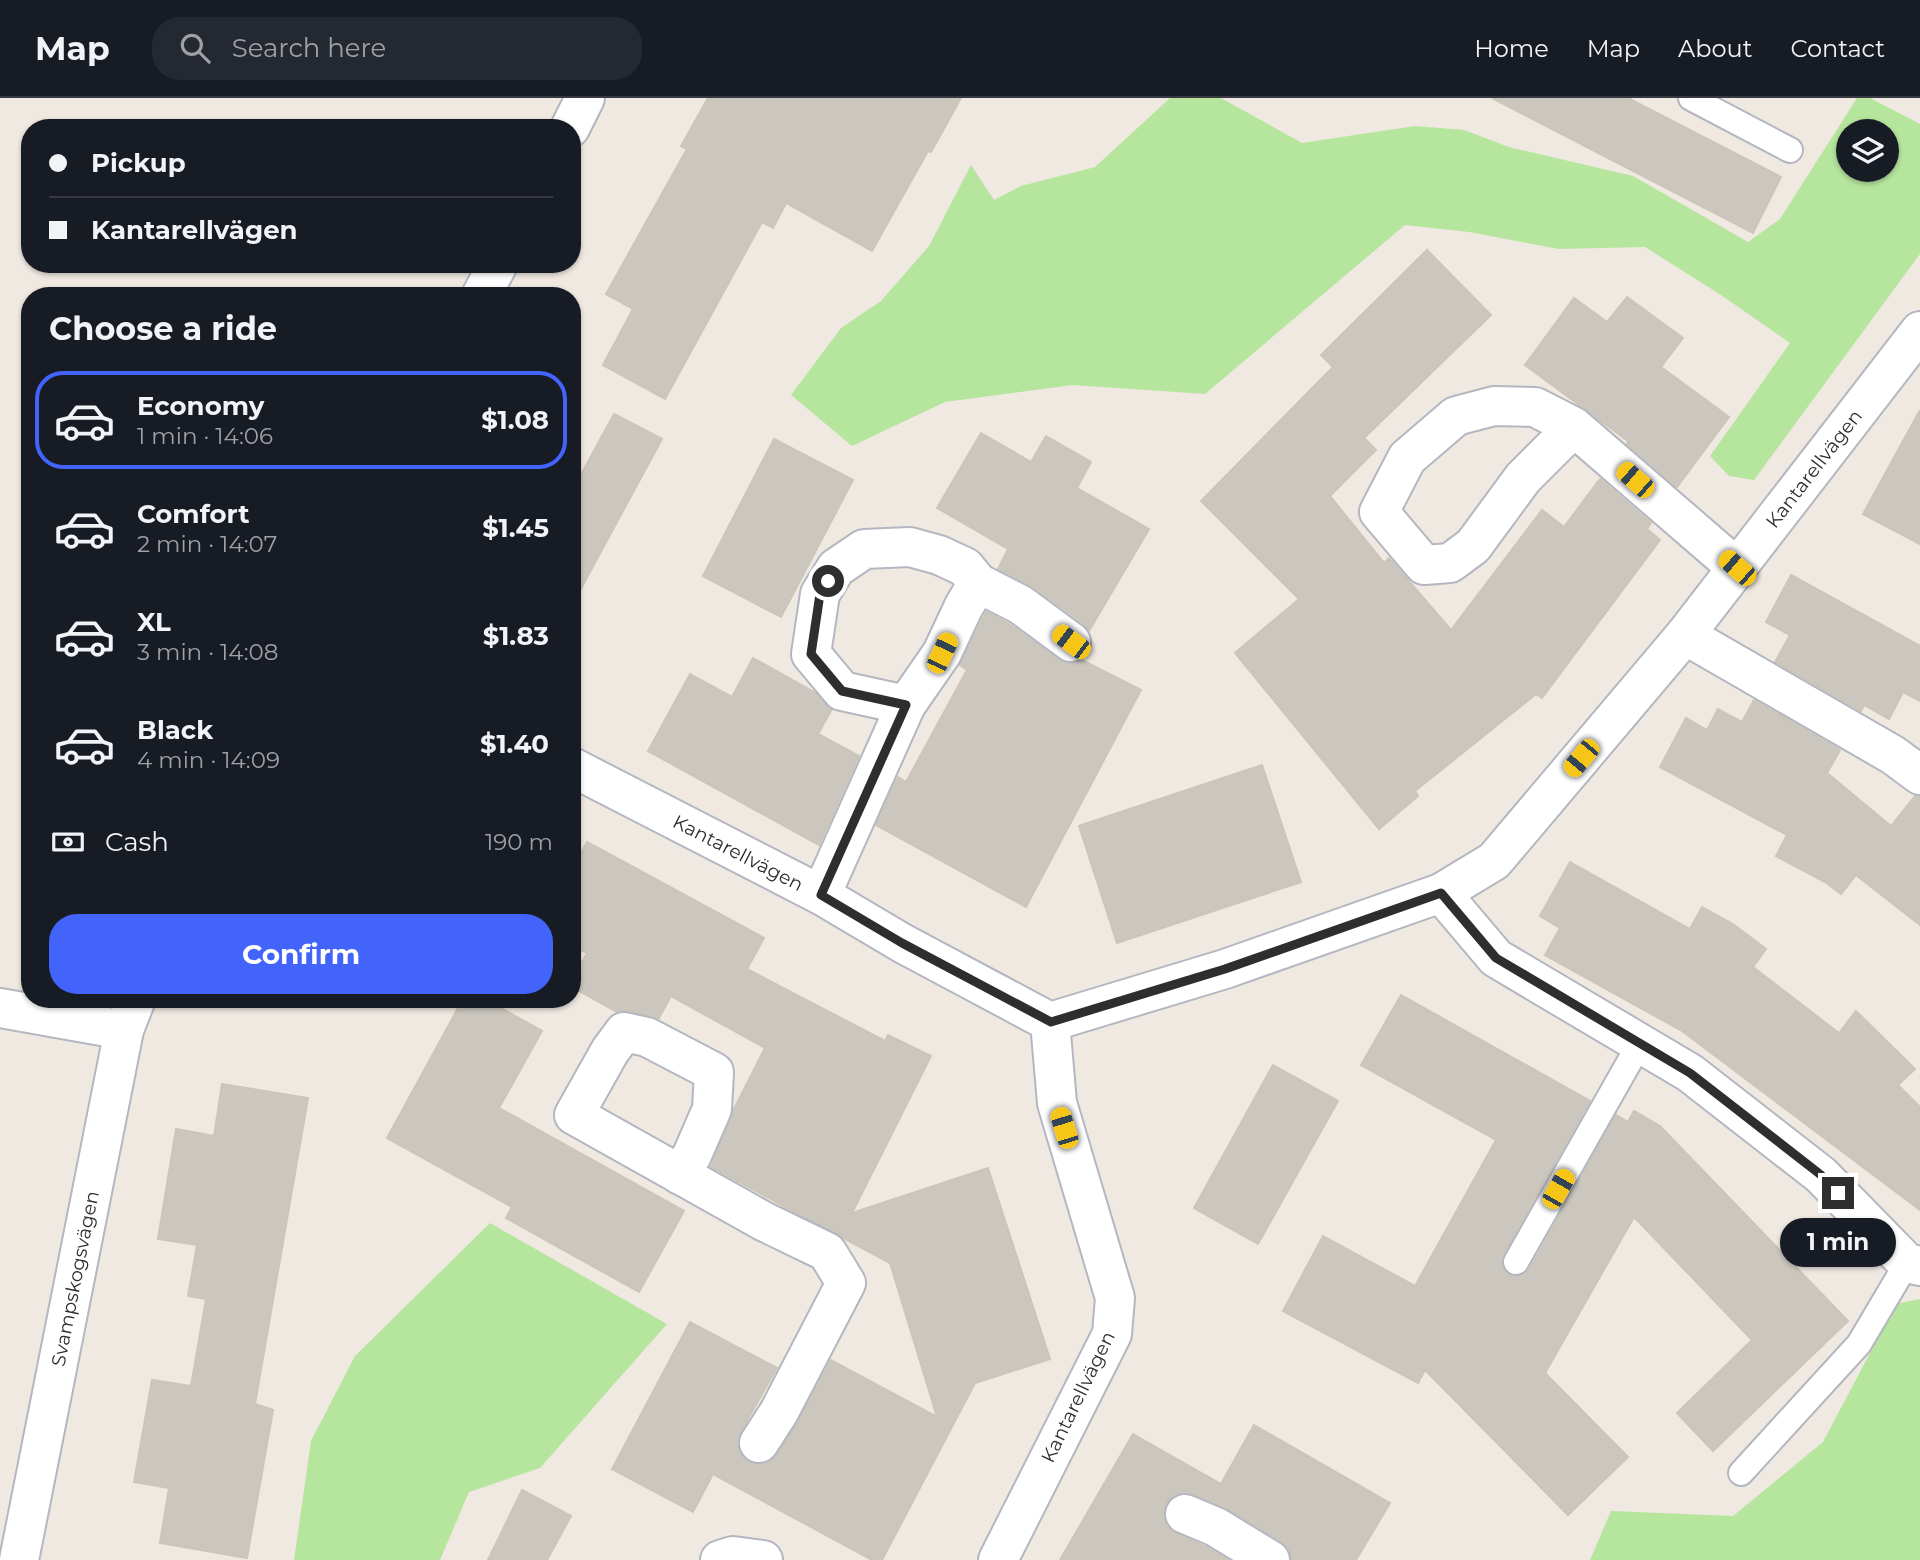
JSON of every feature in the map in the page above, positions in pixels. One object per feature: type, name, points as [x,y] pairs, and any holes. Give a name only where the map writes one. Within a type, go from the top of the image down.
[{"type":"street","points":[[574,119],[585,98]]},
{"type":"street","name":"Kantarellvägen","points":[[581,772],[821,895],[902,943],[1051,1022],[1225,969],[1441,893],[1494,860],[1685,635],[1919,334]]},
{"type":"street","points":[[1574,428],[1523,478],[1473,546],[1450,562],[1424,565],[1378,512],[1407,458],[1456,416],[1494,406],[1535,407],[1574,428],[1737,568]]},
{"type":"street","points":[[906,705],[842,691],[811,654],[820,594],[836,568],[864,549],[910,547],[939,555],[965,567],[978,583],[1021,605],[1071,642]]},
{"type":"street","points":[[821,895],[906,705],[942,653],[978,583]]},
{"type":"street","points":[[1685,635],[1893,755],[1920,775]]},
{"type":"street","points":[[1441,893],[1496,958],[1690,1073],[1821,1175],[1914,1264]]},
{"type":"street","points":[[0,1008],[130,1015]]},
{"type":"street","name":"Svampskogsvägen","points":[[19,1560],[14,1504],[130,1015]]},
{"type":"street","name":"Kantarellvägen","points":[[998,1560],[1112,1334],[1115,1298],[1057,1103],[1051,1022]]},
{"type":"street","points":[[680,1175],[763,1221],[827,1252],[846,1283],[780,1427]]},
{"type":"street","points":[[1185,1514],[1216,1527],[1270,1560]]},
{"type":"street","points":[[720,1560],[733,1556],[763,1560]]},
{"type":"lane","points":[[1691,98],[1790,150]]},
{"type":"lane","points":[[1516,1262],[1640,1043]]},
{"type":"lane","points":[[1741,1473],[1859,1344],[1914,1264]]},
{"type":"green space","points":[[1170,98],[1221,98],[1302,143],[1415,126],[1464,130],[1509,147],[1633,176],[1748,242],[1780,219],[1836,131],[1836,182],[1899,182],[1899,119],[1844,119],[1857,98],[1870,98],[1920,124],[1920,254],[1754,480],[1729,476],[1710,456],[1790,343],[1645,247],[1559,249],[1469,232],[1405,225],[1205,394],[1073,385],[945,402],[852,446],[791,395],[841,328],[881,301],[929,246],[971,165],[994,200],[1021,186],[1095,167]]},
{"type":"green space","points":[[490,1223],[667,1324],[540,1468],[469,1492],[440,1560],[294,1560],[311,1441],[355,1356]]},
{"type":"green space","points":[[1920,1299],[1920,1560],[1590,1560],[1611,1511],[1733,1516],[1823,1442],[1896,1304]]},
{"type":"building","points":[[708,98],[961,98],[872,251],[786,203],[773,228],[762,222],[665,399],[603,365],[633,309],[606,294],[687,149],[681,146]]},
{"type":"building","points":[[1492,98],[1628,98],[1781,177],[1753,233]]},
{"type":"building","points":[[1427,250],[1491,315],[1364,438],[1376,450],[1330,496],[1384,563],[1389,558],[1451,630],[1542,510],[1564,527],[1600,479],[1651,523],[1647,529],[1660,540],[1542,698],[1536,694],[1415,791],[1418,796],[1379,829],[1235,653],[1299,599],[1201,501],[1333,367],[1321,355]]},
{"type":"building","points":[[1627,297],[1683,338],[1661,367],[1729,417],[1677,487],[1627,444],[1628,441],[1525,365],[1574,298],[1607,322]]},
{"type":"building","points":[[1920,410],[1920,544],[1863,514]]},
{"type":"building","points":[[614,414],[662,439],[581,588],[581,474]]},
{"type":"building","points":[[981,433],[1031,462],[1046,436],[1091,462],[1077,488],[1149,529],[1089,631],[1084,624],[1034,587],[998,569],[1008,549],[937,508]]},
{"type":"building","points":[[774,439],[853,480],[781,617],[703,576]]},
{"type":"building","points":[[1791,575],[1920,646],[1920,701],[1903,692],[1889,719],[1864,705],[1861,711],[1775,662],[1790,635],[1766,622]]},
{"type":"building","points":[[986,612],[1009,624],[1059,660],[1069,664],[1082,660],[1141,690],[1026,907],[876,825],[898,777],[906,782],[967,670],[960,665]]},
{"type":"building","points":[[753,658],[814,692],[832,709],[818,734],[859,756],[819,845],[648,751],[690,674],[732,697]]},
{"type":"building","points":[[1754,700],[1840,750],[1827,773],[1891,826],[1915,796],[1920,796],[1920,925],[1856,875],[1841,894],[1825,882],[1776,856],[1787,835],[1660,767],[1686,718],[1707,730],[1718,709],[1742,722]]},
{"type":"building","points":[[1262,765],[1301,882],[1117,943],[1079,826]]},
{"type":"building","points":[[587,842],[764,938],[747,969],[885,1041],[888,1035],[931,1056],[852,1213],[988,1168],[1050,1359],[975,1383],[882,1560],[872,1560],[713,1474],[693,1512],[612,1469],[690,1322],[777,1368],[737,1441],[739,1452],[748,1462],[757,1465],[768,1463],[777,1455],[831,1360],[937,1417],[890,1263],[711,1167],[734,1109],[765,1048],[671,996],[659,1018],[629,1011],[617,1012],[581,992],[581,964],[587,953],[581,950],[581,852]]},
{"type":"building","points":[[1570,862],[1690,929],[1702,907],[1733,924],[1766,949],[1753,967],[1839,1033],[1856,1011],[1915,1069],[1898,1085],[1920,1107],[1920,1210],[1682,1031],[1545,955],[1560,928],[1540,916]]},
{"type":"building","points":[[1401,995],[1590,1101],[1503,1255],[1501,1263],[1508,1275],[1517,1277],[1529,1270],[1616,1115],[1628,1122],[1634,1111],[1660,1126],[1848,1321],[1713,1451],[1677,1413],[1752,1340],[1634,1217],[1545,1373],[1628,1457],[1568,1515],[1425,1370],[1418,1383],[1283,1311],[1323,1236],[1415,1286],[1496,1140],[1361,1065]]},
{"type":"building","points":[[458,1008],[501,1008],[542,1031],[499,1108],[684,1211],[639,1292],[506,1218],[512,1207],[387,1138]]},
{"type":"building","points":[[1273,1065],[1338,1101],[1258,1244],[1194,1208]]},
{"type":"building","points":[[222,1084],[308,1098],[255,1404],[273,1410],[247,1558],[160,1543],[169,1488],[134,1482],[152,1380],[191,1386],[206,1299],[188,1296],[197,1245],[158,1239],[176,1129],[214,1136]]},
{"type":"building","points":[[1254,1425],[1390,1503],[1356,1560],[1292,1560],[1289,1549],[1281,1541],[1224,1507],[1183,1492],[1172,1496],[1165,1505],[1163,1516],[1167,1527],[1228,1560],[1060,1560],[1133,1434],[1221,1484]]},
{"type":"building","points":[[522,1490],[571,1516],[547,1560],[488,1560]]},
{"type":"route","points":[[828,581],[820,594],[811,654],[842,691],[906,705],[821,895],[902,943],[1051,1022],[1225,969],[1441,893],[1496,958],[1690,1073],[1821,1175],[1838,1193]]}]
